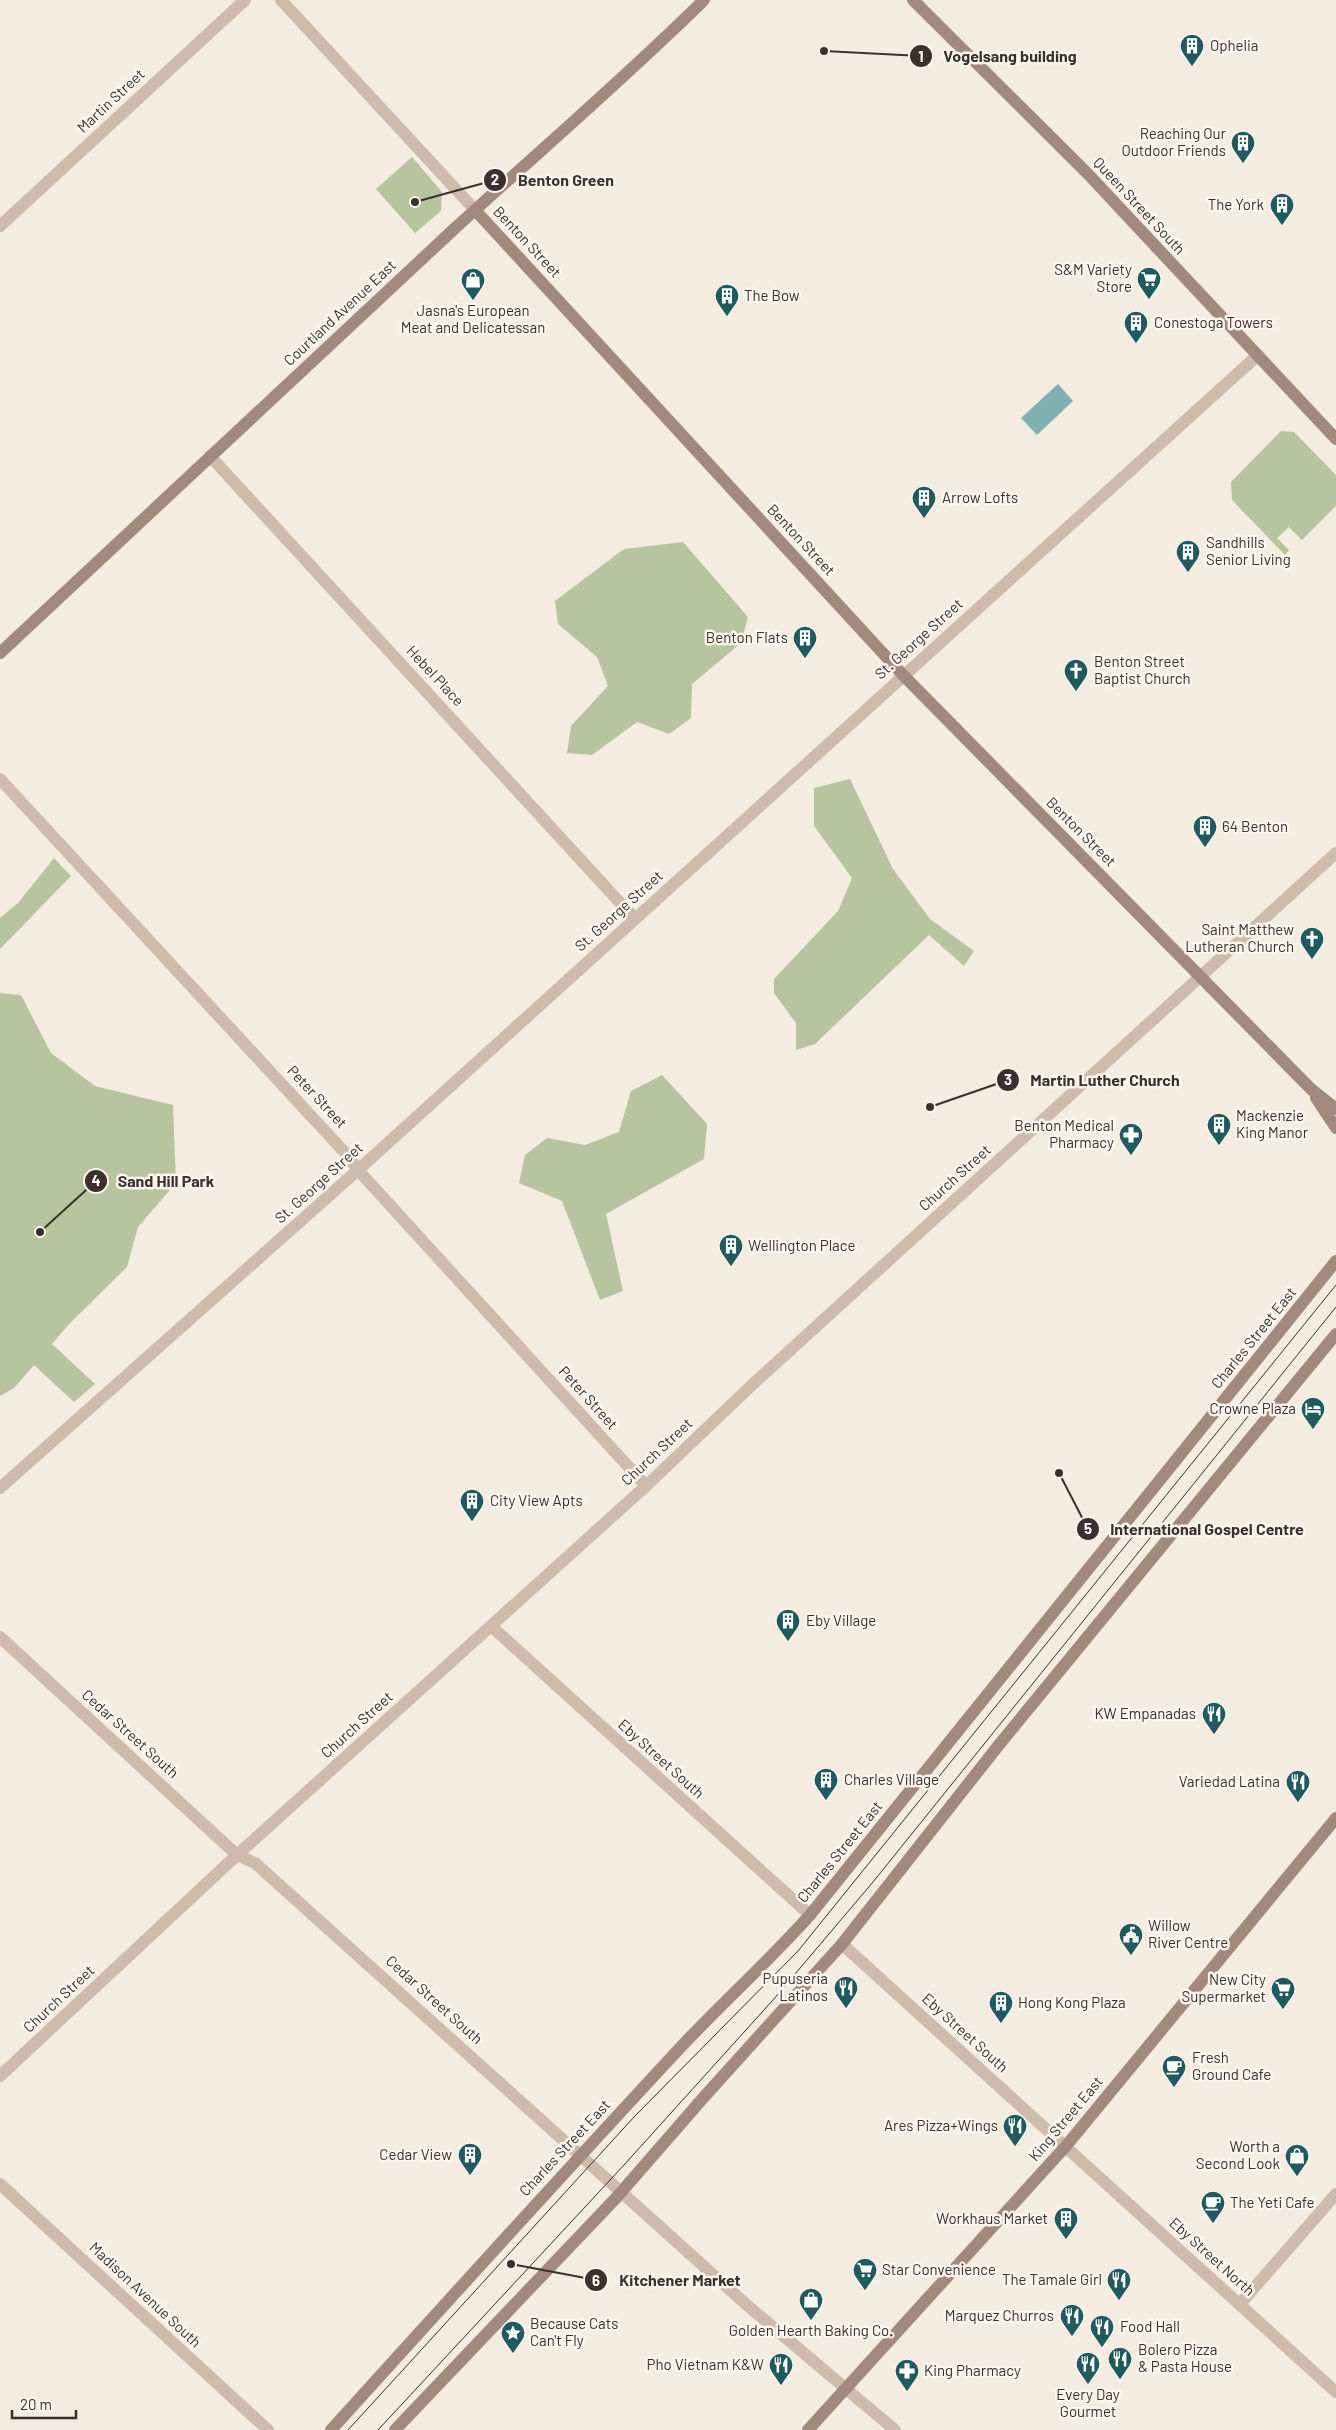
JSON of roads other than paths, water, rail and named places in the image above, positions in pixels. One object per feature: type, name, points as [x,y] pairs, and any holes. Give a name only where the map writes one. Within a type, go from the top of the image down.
[{"type":"main road","name":"Courtland Avenue East","points":[[0,653],[475,210],[646,57],[704,0]]},
{"type":"main road","name":"Queen Street South","points":[[913,0],[1088,174],[1336,439]]},
{"type":"main road","name":"Benton Street","points":[[475,210],[903,675],[1201,975],[1311,1089],[1336,1109]]},
{"type":"main road","name":"Benton Street","points":[[1311,1089],[1336,1128]]},
{"type":"main road","name":"Charles Street East","points":[[332,2430],[581,2154],[692,2035],[776,1954],[810,1915],[1336,1262]]},
{"type":"main road","points":[[395,2430],[623,2192],[704,2096],[842,1944],[1004,1739],[1336,1334]]},
{"type":"main road","name":"King Street East","points":[[808,2430],[1066,2146],[1336,1818]]},
{"type":"street","name":"Martin Street","points":[[0,226],[245,0]]},
{"type":"street","name":"Benton Street","points":[[281,0],[475,210]]},
{"type":"street","name":"St. George Street","points":[[0,1488],[358,1170],[903,675],[1258,356]]},
{"type":"street","name":"Hebel Place","points":[[210,456],[635,919]]},
{"type":"street","name":"Peter Street","points":[[0,779],[342,1148],[358,1170],[646,1486]]},
{"type":"street","name":"Church Street","points":[[0,2076],[237,1854],[646,1486],[753,1384],[1336,853]]},
{"type":"street","name":"Eby Street South","points":[[491,1626],[810,1915]]},
{"type":"street","name":"Cedar Street South","points":[[0,1637],[237,1854],[255,1863],[748,2306],[895,2430]]},
{"type":"street","name":"Eby Street South","points":[[842,1944],[1066,2146]]},
{"type":"street","name":"Eby Street North","points":[[1066,2146],[1336,2392]]},
{"type":"street","name":"Madison Avenue South","points":[[0,2184],[268,2430]]},
{"type":"street","points":[[1240,2304],[1336,2194]]},
{"type":"water","points":[[1058,384],[1073,401],[1037,435],[1021,418]]},
{"type":"tram line","points":[[348,2430],[634,2117],[798,1951],[1336,1285]]},
{"type":"tram line","points":[[378,2430],[624,2165],[773,2000],[873,1882],[1336,1307]]},
{"type":"place","name":"Vogelsang building","points":[[824,51]]},
{"type":"place","name":"Ophelia","points":[[1192,67]]},
{"type":"place","name":"Reaching Our Outdoor Friends","points":[[1243,164]]},
{"type":"place","name":"Benton Green","points":[[415,202]]},
{"type":"place","name":"The York","points":[[1282,226]]},
{"type":"place","name":"S&M Variety Store","points":[[1149,300]]},
{"type":"place","name":"Jasna's European Meat and Delicatessan","points":[[473,301]]},
{"type":"place","name":"The Bow","points":[[727,317]]},
{"type":"place","name":"Conestoga Towers","points":[[1136,344]]},
{"type":"place","name":"Arrow Lofts","points":[[924,519]]},
{"type":"place","name":"Sandhills Senior Living","points":[[1188,573]]},
{"type":"place","name":"Benton Flats","points":[[805,659]]},
{"type":"place","name":"Benton Street Baptist Church","points":[[1076,692]]},
{"type":"place","name":"64 Benton","points":[[1205,848]]},
{"type":"place","name":"Saint Matthew Lutheran Church","points":[[1312,960]]},
{"type":"place","name":"Martin Luther Church","points":[[930,1107]]},
{"type":"place","name":"Mackenzie King Manor","points":[[1219,1146]]},
{"type":"place","name":"Benton Medical Pharmacy","points":[[1131,1156]]},
{"type":"place","name":"Sand Hill Park","points":[[40,1232]]},
{"type":"place","name":"Wellington Place","points":[[731,1267]]},
{"type":"place","name":"Crowne Plaza","points":[[1313,1430]]},
{"type":"place","name":"International Gospel Centre","points":[[1059,1473]]},
{"type":"place","name":"City View Apts","points":[[472,1522]]},
{"type":"place","name":"Eby Village","points":[[788,1642]]},
{"type":"place","name":"KW Empanadas","points":[[1214,1735]]},
{"type":"place","name":"Charles Village","points":[[826,1801]]},
{"type":"place","name":"Variedad Latina","points":[[1298,1803]]},
{"type":"place","name":"Willow River Centre","points":[[1131,1956]]},
{"type":"place","name":"Pupuseria Latinos","points":[[846,2009]]},
{"type":"place","name":"New City Supermarket","points":[[1283,2010]]},
{"type":"place","name":"Hong Kong Plaza","points":[[1001,2024]]},
{"type":"place","name":"Fresh Ground Cafe","points":[[1174,2088]]},
{"type":"place","name":"Ares Pizza+Wings","points":[[1015,2147]]},
{"type":"place","name":"Cedar View","points":[[470,2176]]},
{"type":"place","name":"Worth a Second Look","points":[[1297,2177]]},
{"type":"place","name":"The Yeti Cafe","points":[[1213,2224]]},
{"type":"place","name":"Workhaus Market","points":[[1066,2240]]},
{"type":"place","name":"Kitchener Market","points":[[511,2264]]},
{"type":"place","name":"Star Convenience","points":[[865,2291]]},
{"type":"place","name":"The Tamale Girl","points":[[1119,2301]]},
{"type":"place","name":"Golden Hearth Baking Co.","points":[[811,2321]]},
{"type":"place","name":"Marquez Churros","points":[[1072,2337]]},
{"type":"place","name":"Food Hall","points":[[1102,2348]]},
{"type":"place","name":"Because Cats Can't Fly","points":[[513,2354]]},
{"type":"place","name":"Bolero Pizza & Pasta House","points":[[1120,2380]]},
{"type":"place","name":"Every Day Gourmet","points":[[1088,2385]]},
{"type":"place","name":"Pho Vietnam K&W","points":[[781,2386]]},
{"type":"place","name":"King Pharmacy","points":[[907,2392]]}]
